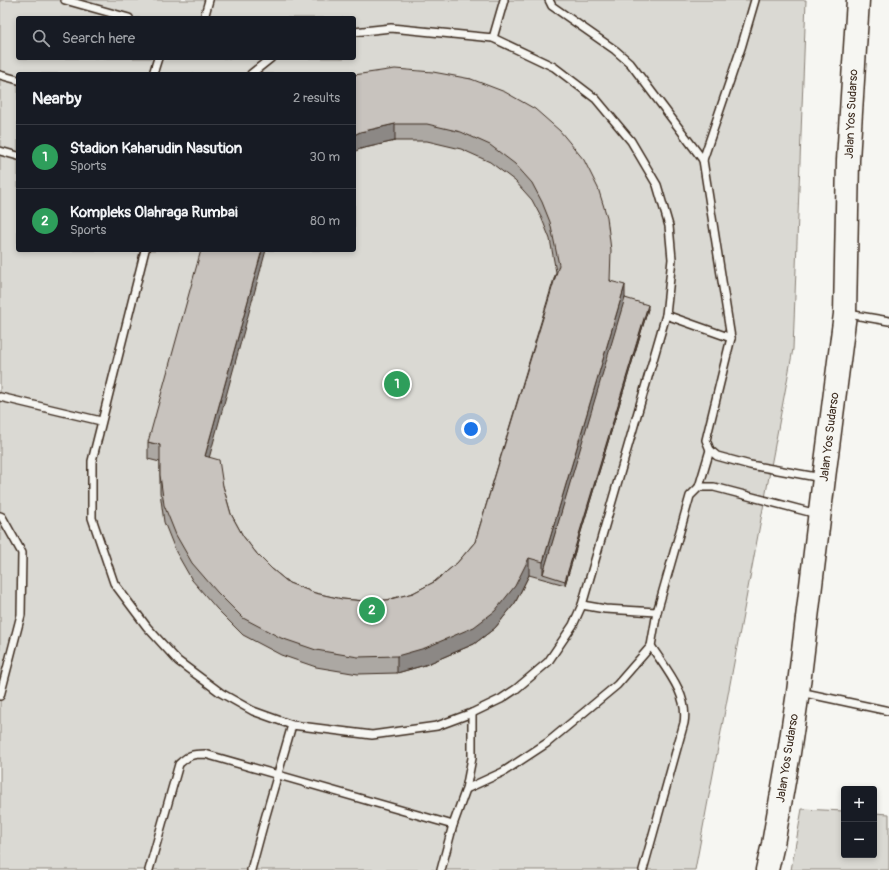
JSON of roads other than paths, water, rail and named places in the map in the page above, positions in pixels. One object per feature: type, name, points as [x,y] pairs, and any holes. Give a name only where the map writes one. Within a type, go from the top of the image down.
[{"type":"main road","name":"Jalan Yos Sudarso","points":[[767,870],[784,784],[798,692],[845,314],[848,160],[858,0]]},
{"type":"lane","points":[[65,0],[122,16]]},
{"type":"lane","points":[[205,16],[209,0]]},
{"type":"lane","points":[[493,38],[504,0]]},
{"type":"lane","points":[[549,0],[552,6],[615,50],[630,63],[703,160]]},
{"type":"lane","points":[[753,1],[741,48],[703,160],[731,338],[706,440],[710,450],[717,456],[824,478]]},
{"type":"lane","points":[[144,252],[92,461],[92,518],[114,583],[147,627],[178,661],[222,693],[253,711],[292,725],[372,735],[437,726],[472,713],[501,699],[516,689],[548,662],[573,625],[582,605],[666,315],[672,259],[669,226],[657,185],[631,141],[596,99],[554,67],[493,38],[391,28],[356,32]]},
{"type":"lane","points":[[154,72],[157,60]]},
{"type":"lane","points":[[254,72],[268,60]]},
{"type":"lane","points":[[0,75],[16,79]]},
{"type":"lane","points":[[0,151],[16,155]]},
{"type":"lane","points":[[845,314],[889,321]]},
{"type":"lane","points":[[666,315],[731,338]]},
{"type":"lane","points":[[0,397],[101,422]]},
{"type":"lane","points":[[466,789],[502,772],[547,743],[617,685],[651,646],[657,612],[690,496],[699,487],[710,450]]},
{"type":"lane","points":[[699,487],[714,487],[819,514]]},
{"type":"lane","points":[[0,516],[2,517],[22,553],[20,615],[0,696]]},
{"type":"lane","points":[[582,605],[605,609],[657,612]]},
{"type":"lane","points":[[643,870],[686,713],[684,702],[680,693],[651,646]]},
{"type":"lane","points":[[798,692],[889,711]]},
{"type":"lane","points":[[442,870],[453,825],[466,789],[472,758],[472,713]]},
{"type":"lane","points":[[251,870],[292,725]]},
{"type":"lane","points":[[149,870],[179,764],[194,754],[205,754],[277,776],[453,825]]},
{"type":"place","name":"Stadion Kaharudin Nasution","points":[[397,384]]},
{"type":"place","name":"Kompleks Olahraga Rumbai","points":[[372,610]]}]
